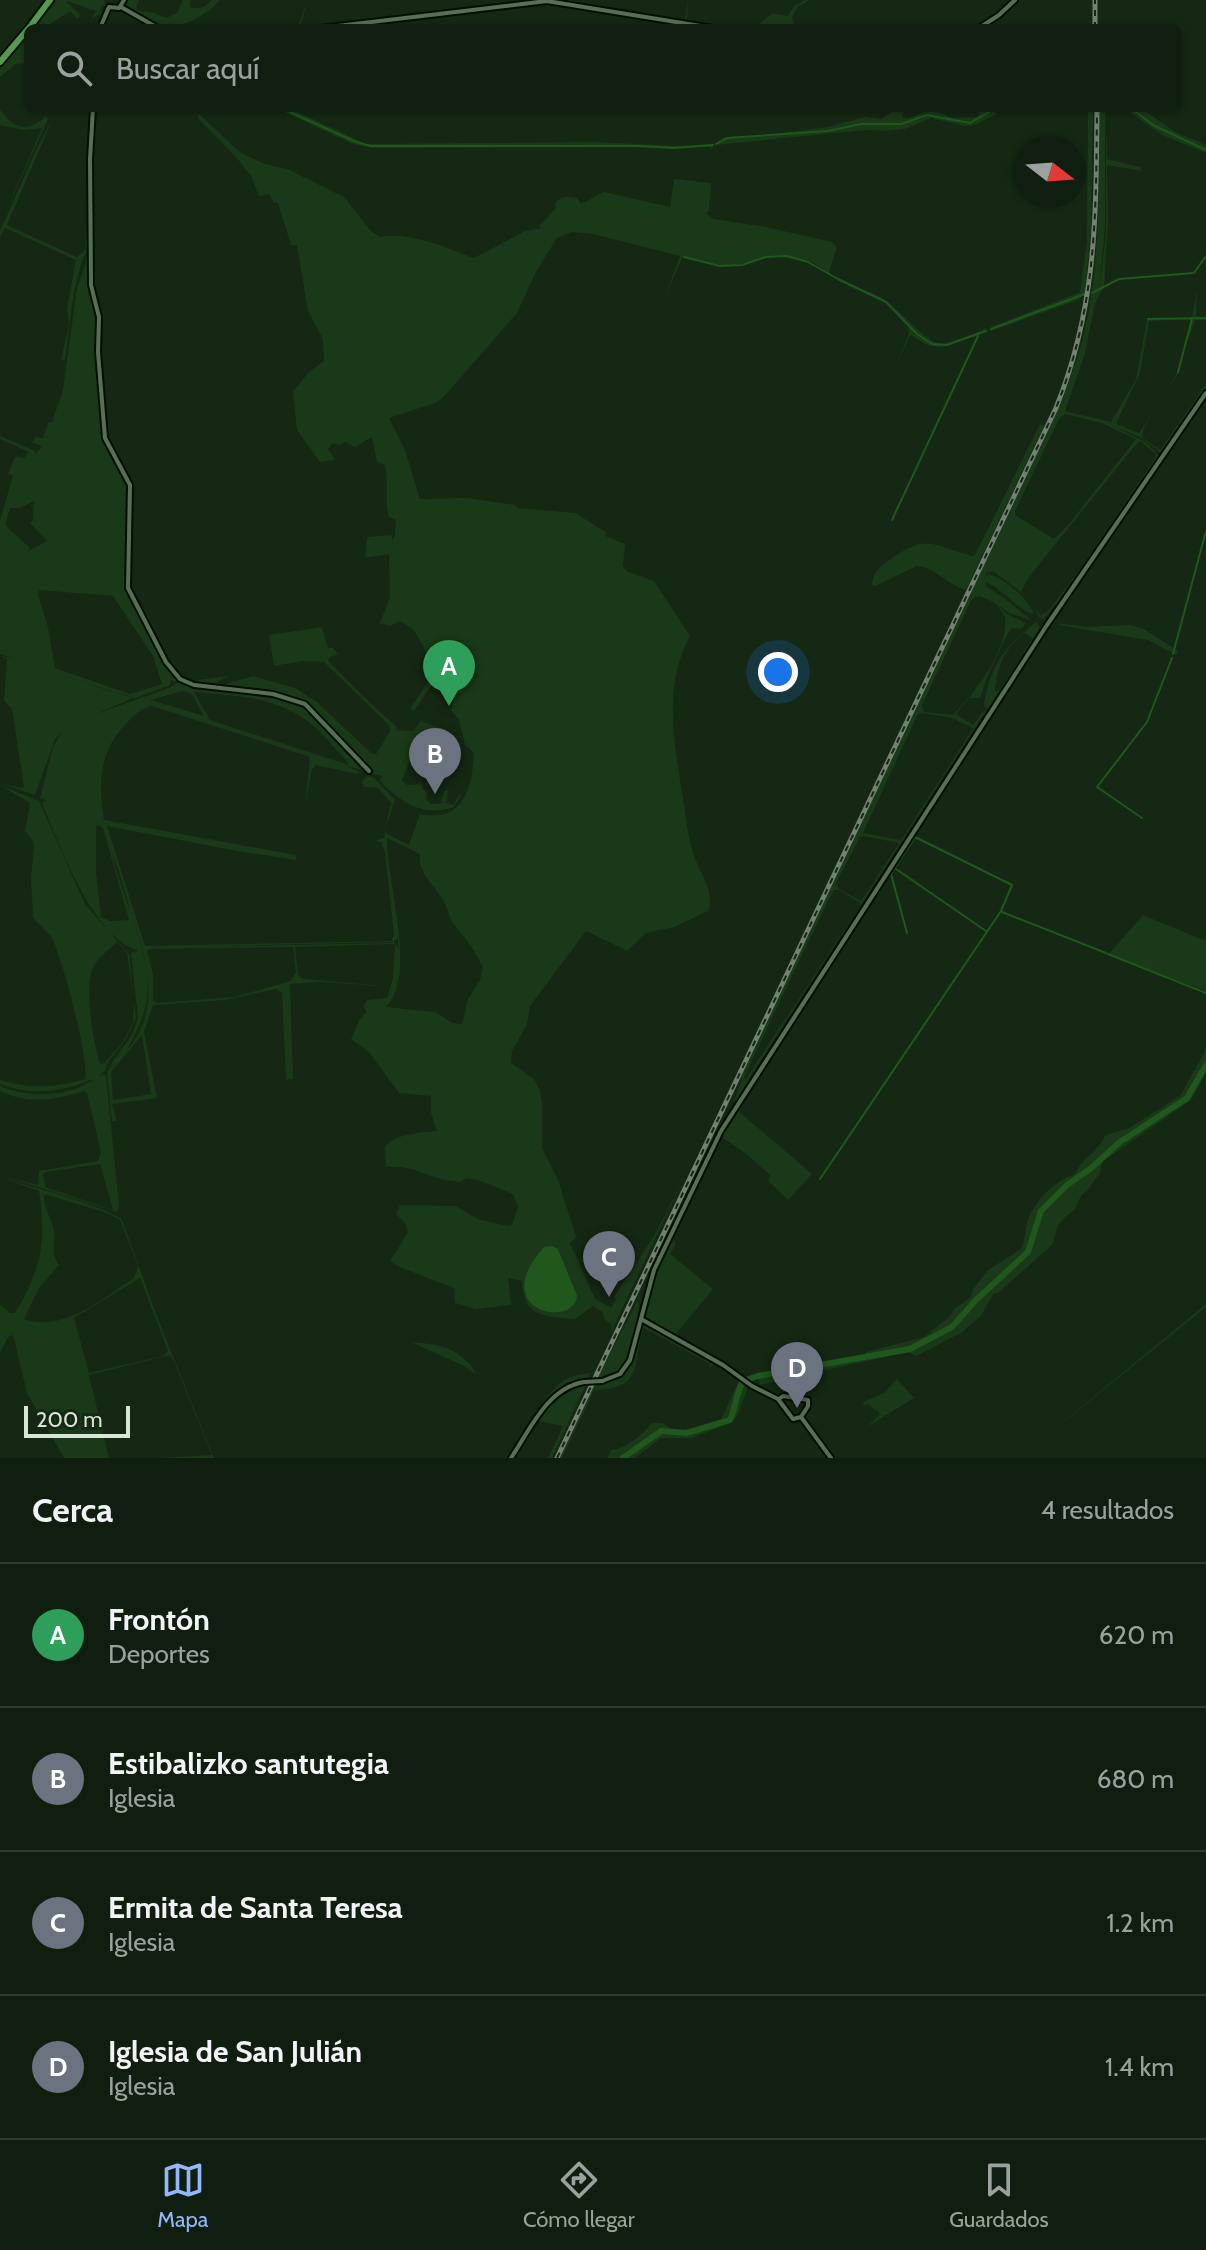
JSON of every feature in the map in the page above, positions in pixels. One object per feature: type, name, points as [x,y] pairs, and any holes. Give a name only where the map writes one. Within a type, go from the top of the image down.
[{"type":"main road","points":[[33,24],[50,0]]},
{"type":"main road","points":[[0,62],[24,35]]},
{"type":"street","points":[[102,24],[109,7],[107,0]]},
{"type":"street","points":[[121,7],[124,0]]},
{"type":"street","points":[[985,24],[1015,0]]},
{"type":"street","points":[[356,24],[554,1],[689,24]]},
{"type":"street","points":[[109,7],[121,7],[151,24]]},
{"type":"street","points":[[93,112],[91,285],[99,317],[98,352],[105,438],[130,485],[128,588],[166,662],[180,679],[194,685],[273,694],[305,704],[369,771]]},
{"type":"street","points":[[511,1458],[556,1394],[571,1384],[615,1377],[626,1368],[634,1349],[654,1270],[721,1131],[1031,650],[1206,393]]},
{"type":"street","points":[[640,1319],[778,1399],[791,1418],[801,1417],[808,1406],[808,1400],[783,1396],[778,1399]]},
{"type":"street","points":[[801,1417],[831,1458]]},
{"type":"shaded area","points":[[57,0],[104,0],[101,13],[91,19],[96,11],[66,1],[80,15],[78,19],[70,11],[50,24],[37,24]]},
{"type":"shaded area","points":[[126,0],[139,0],[136,10],[166,18],[177,13],[183,0],[191,0],[190,7],[196,8],[219,0],[194,20],[183,24],[153,24],[128,10]]},
{"type":"shaded area","points":[[541,0],[332,24],[327,24]]},
{"type":"shaded area","points":[[558,0],[685,19],[688,0],[687,21]]},
{"type":"shaded area","points":[[810,0],[797,7],[792,17],[794,24],[760,24],[772,13],[788,16],[794,6]]},
{"type":"shaded area","points":[[24,41],[24,63],[16,64],[0,77],[0,69]]},
{"type":"shaded area","points":[[0,109],[10,121],[21,126],[33,125],[46,116],[48,119],[0,225],[42,128],[25,130],[0,125]]},
{"type":"shaded area","points":[[285,112],[298,112],[366,144],[713,144],[712,150],[710,147],[371,148],[353,144]]},
{"type":"shaded area","points":[[892,112],[904,112],[902,117],[907,119],[925,112],[954,118],[977,117],[979,112],[996,114],[975,125],[964,126],[931,118],[905,129],[715,145],[733,136],[752,137],[827,127],[865,117],[881,119]]},
{"type":"shaded area","points":[[1088,112],[1093,112],[1091,228],[1085,293],[1078,300],[991,331],[989,328],[1080,292],[1087,241]]},
{"type":"shaded area","points":[[1099,112],[1105,112],[1105,228],[1099,289],[1106,235],[1106,112],[1107,159],[1140,167],[1142,171],[1107,165],[1108,223],[1104,287],[1095,303],[1085,353],[1065,411],[1111,422],[1136,379],[1147,320],[1192,318],[1197,289],[1196,316],[1206,317],[1206,320],[1195,320],[1187,346],[1190,319],[1149,321],[1140,373],[1116,424],[1139,433],[1174,379],[1183,358],[1178,374],[1144,427],[1142,437],[1160,450],[1206,384],[1206,387],[1161,453],[1142,438],[1110,424],[1147,443],[1159,456],[1062,596],[1045,618],[1040,619],[1034,607],[1040,615],[1046,613],[1079,571],[1155,458],[1156,454],[1140,441],[1029,577],[1021,592],[994,572],[987,572],[984,579],[988,574],[1008,584],[1034,614],[986,582],[985,586],[1031,620],[1009,613],[996,604],[1007,614],[1026,623],[1021,629],[1012,628],[1008,633],[980,698],[969,698],[956,714],[973,725],[986,711],[752,1074],[729,1115],[741,1077],[1063,399],[1088,316],[1097,231]],"holes":[[[1065,414],[1102,423],[1136,439],[1054,539],[1015,515],[1015,511],[1059,419]],[[975,597],[995,603],[1005,616],[1002,643],[989,670],[953,715],[924,712],[922,705]],[[921,713],[950,717],[973,728],[901,840],[863,833]],[[860,837],[899,843],[861,901],[839,889],[836,883]],[[834,890],[839,890],[860,906],[745,1080]]]},
{"type":"shaded area","points":[[1130,112],[1147,112],[1175,132],[1206,145],[1206,153],[1162,135]]},
{"type":"shaded area","points":[[199,114],[241,153],[265,164],[287,169],[344,197],[371,231],[380,237],[416,238],[474,258],[525,231],[541,228],[539,226],[556,208],[555,203],[562,198],[577,198],[581,204],[604,192],[670,207],[674,179],[711,183],[706,214],[714,219],[832,242],[837,247],[829,272],[835,277],[812,262],[776,256],[729,267],[683,256],[664,299],[680,256],[593,234],[572,232],[557,238],[536,272],[517,313],[449,391],[438,402],[389,418],[405,450],[420,499],[467,498],[518,508],[575,513],[606,532],[605,536],[625,544],[623,566],[626,571],[654,581],[690,636],[676,673],[673,729],[689,837],[710,896],[708,911],[674,927],[646,933],[627,951],[586,931],[530,1006],[527,1024],[512,1051],[511,1063],[534,1079],[540,1091],[542,1148],[558,1180],[576,1237],[570,1243],[595,1299],[611,1308],[616,1299],[614,1297],[654,1236],[685,1176],[610,1334],[612,1325],[604,1319],[603,1312],[593,1306],[575,1319],[537,1313],[526,1302],[522,1281],[508,1278],[511,1305],[476,1309],[455,1303],[454,1288],[390,1261],[408,1232],[406,1224],[396,1214],[400,1205],[456,1206],[478,1219],[508,1226],[512,1225],[518,1207],[513,1194],[478,1180],[466,1178],[461,1182],[450,1181],[386,1165],[385,1146],[396,1138],[437,1131],[431,1113],[431,1096],[399,1093],[369,1052],[351,1039],[366,1013],[364,1005],[367,1000],[387,998],[393,978],[395,944],[295,947],[298,974],[302,979],[384,986],[317,982],[290,984],[293,1079],[286,1080],[282,993],[276,989],[225,1000],[153,1005],[144,1032],[157,1098],[112,1104],[117,1121],[112,1121],[107,1071],[118,1062],[108,1069],[133,1033],[138,1018],[131,953],[139,950],[123,943],[93,910],[58,841],[42,803],[46,800],[40,798],[53,747],[61,733],[55,739],[35,795],[0,783],[24,787],[12,709],[4,701],[7,659],[0,656],[12,658],[0,654],[0,521],[13,475],[8,474],[15,457],[24,458],[29,452],[0,439],[0,436],[35,451],[35,455],[42,446],[32,442],[35,437],[43,438],[63,390],[77,288],[89,254],[89,281],[97,310],[104,436],[128,486],[130,509],[126,580],[139,615],[177,680],[135,698],[53,673],[133,698],[96,714],[169,688],[180,681],[196,687],[293,701],[303,705],[364,768],[345,766],[360,772],[357,774],[316,765],[312,769],[305,807],[310,757],[152,706],[138,712],[117,734],[106,757],[101,781],[104,820],[296,855],[296,860],[107,826],[145,946],[391,941],[394,935],[385,852],[381,842],[375,841],[384,838],[385,833],[409,845],[420,814],[447,813],[456,808],[468,790],[474,753],[465,745],[459,720],[451,710],[455,698],[438,659],[442,680],[430,687],[414,711],[410,709],[436,670],[414,630],[400,621],[390,626],[380,623],[390,597],[389,554],[365,558],[367,537],[392,535],[392,540],[396,520],[389,517],[385,465],[377,462],[372,437],[355,447],[345,442],[340,445],[332,443],[328,449],[336,460],[320,462],[297,430],[293,392],[309,372],[324,361],[323,339],[308,311],[297,245],[291,245],[278,203],[274,203],[269,194],[259,196],[251,176],[198,118]],"holes":[[[34,501],[33,520],[30,523],[47,541],[27,552],[30,548],[5,525],[10,508],[20,508]],[[39,590],[113,596],[153,656],[162,684],[130,694],[55,668]],[[182,691],[192,694],[204,716],[151,700]],[[194,692],[253,699],[287,709],[318,730],[349,765],[210,720]],[[98,825],[103,828],[129,920],[110,921],[101,917],[96,872]],[[387,838],[420,854],[425,876],[443,899],[452,922],[483,967],[480,980],[468,999],[462,1024],[453,1023],[435,1012],[386,1007],[395,992],[400,973],[398,926]],[[112,853],[131,914],[116,871]],[[398,937],[398,948],[395,943],[144,948],[394,942]],[[293,947],[296,972],[291,981],[234,997],[158,1003],[153,1001],[153,974],[147,951]],[[148,986],[145,1018],[127,1050],[145,1010]],[[142,1035],[151,1094],[113,1100],[111,1072]],[[558,1249],[577,1295],[572,1308],[544,1311]]]},
{"type":"shaded area","points":[[53,118],[7,225],[77,257],[86,249],[87,219],[89,221],[89,247],[74,291],[65,360],[61,360],[69,325],[67,308],[76,260],[5,228],[0,237],[0,231]]},
{"type":"shaded area","points":[[837,278],[885,300],[926,337],[938,343],[956,341],[986,328],[987,332],[939,347],[929,346],[910,335],[896,366],[909,333],[908,327],[886,302]]},
{"type":"shaded area","points":[[1040,424],[1044,426],[966,590],[917,566],[872,585],[882,565],[913,546],[939,545],[973,556]]},
{"type":"shaded area","points":[[1036,622],[1040,626],[1035,637],[988,709],[984,706],[995,668],[1007,649],[1025,631]],"holes":[[[1024,633],[1033,638],[1000,689],[995,692],[1000,666],[1011,646]]]},
{"type":"shaded area","points":[[1058,625],[1089,627],[1130,625],[1144,629],[1178,651],[1176,655],[1148,640]]},
{"type":"shaded area","points":[[322,627],[328,648],[333,648],[338,654],[328,661],[397,727],[395,730],[413,731],[421,721],[446,730],[439,753],[429,748],[433,739],[418,738],[402,781],[407,785],[422,784],[422,789],[427,792],[426,799],[431,804],[444,803],[441,801],[445,790],[448,791],[446,803],[454,805],[461,795],[454,807],[433,811],[404,801],[380,781],[382,776],[374,774],[305,702],[275,693],[200,684],[197,680],[229,676],[217,682],[223,685],[253,676],[295,688],[317,702],[371,753],[376,754],[390,731],[389,725],[324,662],[303,661],[274,666],[269,635]]},
{"type":"shaded area","points":[[366,776],[374,778],[395,800],[384,832],[391,803],[378,788],[364,787],[362,782]]},
{"type":"shaded area","points":[[0,785],[39,801],[85,904],[129,954],[134,997],[127,953],[117,942],[95,964],[91,972],[89,997],[92,1028],[100,1063],[103,1064],[123,1042],[133,1022],[134,1000],[136,1018],[125,1041],[99,1076],[106,1076],[119,1206],[117,1212],[0,1175],[38,1185],[39,1171],[98,1161],[101,1152],[84,1091],[32,1100],[0,1091],[0,1086],[23,1093],[60,1093],[94,1079],[48,1091],[0,1084],[0,1080],[42,1086],[85,1079],[79,1030],[61,962],[50,935],[33,917],[31,877],[34,848],[25,831],[30,803]],"holes":[[[100,1164],[113,1210],[45,1187],[43,1174],[46,1172]]]},
{"type":"shaded area","points":[[1143,915],[1206,941],[1206,991],[1108,955]]},
{"type":"shaded area","points":[[1206,1050],[1206,1073],[1191,1100],[1102,1162],[1100,1173],[1082,1194],[1074,1210],[1059,1223],[1052,1245],[993,1294],[981,1316],[961,1333],[916,1356],[908,1352],[759,1385],[758,1373],[865,1356],[866,1352],[924,1337],[971,1297],[973,1289],[988,1270],[1021,1249],[1029,1217],[1048,1191],[1075,1174],[1105,1135],[1129,1128],[1180,1096]]},
{"type":"shaded area","points":[[737,1110],[812,1174],[788,1200],[769,1182],[770,1175],[720,1136]]},
{"type":"shaded area","points":[[0,1177],[83,1202],[113,1214],[122,1220],[214,1458],[159,1458],[212,1455],[169,1355],[89,1375],[109,1458],[64,1458],[27,1393],[13,1335],[8,1337],[0,1353],[0,1304],[10,1313],[15,1313],[31,1283],[40,1255],[42,1226],[39,1191]],"holes":[[[44,1194],[107,1213],[120,1220],[138,1266],[134,1278],[82,1311],[54,1321],[39,1322],[24,1319],[39,1288],[59,1265],[54,1253],[53,1228]],[[140,1278],[168,1351],[163,1356],[89,1373],[74,1318]]]},
{"type":"shaded area","points":[[672,1236],[676,1244],[670,1254],[713,1289],[674,1336],[644,1315],[649,1290]]},
{"type":"shaded area","points":[[544,1247],[558,1249],[577,1295],[573,1305],[564,1311],[551,1312],[538,1308],[529,1300],[524,1287],[528,1269]]},
{"type":"shaded area","points":[[638,1300],[636,1337],[627,1360],[609,1376],[597,1379]]},
{"type":"shaded area","points":[[1206,1304],[1206,1307],[1019,1458],[1188,1319]]},
{"type":"shaded area","points":[[644,1324],[715,1362],[710,1368],[710,1364],[644,1328],[630,1378],[611,1388],[594,1390],[562,1458],[559,1458],[595,1384],[612,1380],[630,1368],[638,1333]]},
{"type":"shaded area","points":[[411,1342],[449,1349],[464,1358],[476,1374],[462,1365]]},
{"type":"shaded area","points":[[591,1373],[588,1379],[562,1388],[540,1406],[561,1382]]},
{"type":"shaded area","points":[[740,1379],[748,1386],[738,1415],[731,1423],[692,1438],[661,1438],[635,1458],[607,1458],[612,1450],[629,1444],[652,1423],[662,1423],[677,1432],[721,1419]]},
{"type":"shaded area","points":[[897,1379],[914,1398],[867,1427],[880,1414],[868,1404],[862,1406],[865,1401],[884,1393]]},
{"type":"shaded area","points":[[586,1384],[552,1458],[548,1458],[563,1426],[538,1421],[558,1396]]},
{"type":"waterway","points":[[290,112],[371,146],[674,148],[713,145]]},
{"type":"waterway","points":[[716,144],[727,138],[828,131],[861,124],[901,124],[927,115],[970,123],[989,112]]},
{"type":"waterway","points":[[1136,112],[1153,125],[1206,150]]},
{"type":"waterway","points":[[684,257],[720,266],[787,256],[808,262],[886,302],[917,334],[932,344],[946,345],[986,331]]},
{"type":"waterway","points":[[1092,293],[1119,279],[1194,273],[1206,256]]},
{"type":"waterway","points":[[991,329],[1085,294]]},
{"type":"waterway","points":[[1148,319],[1206,318]]},
{"type":"waterway","points":[[1178,372],[1192,319]]},
{"type":"waterway","points":[[892,520],[978,336]]},
{"type":"waterway","points":[[1173,654],[1206,531]]},
{"type":"waterway","points":[[1142,818],[1097,787],[1147,722],[1172,658]]},
{"type":"waterway","points":[[820,1179],[1001,911],[1012,885],[915,837],[891,874],[907,933]]},
{"type":"waterway","points":[[896,869],[986,931]]},
{"type":"waterway","points":[[1002,912],[1106,953]]},
{"type":"waterway","points":[[1108,954],[1206,993]]},
{"type":"waterway","points":[[623,1458],[661,1431],[687,1433],[730,1420],[743,1381],[910,1349],[952,1327],[1028,1252],[1041,1211],[1067,1185],[1120,1142],[1187,1098],[1206,1065]]},
{"type":"railway","points":[[1095,0],[1095,24]]},
{"type":"railway","points":[[557,1458],[1056,408],[1080,333],[1087,297],[1096,186],[1097,112]]},
{"type":"place","name":"Frontón","points":[[449,706]]},
{"type":"place","name":"Estibalizko santutegia","points":[[435,794]]},
{"type":"place","name":"Ermita de Santa Teresa","points":[[609,1297]]},
{"type":"place","name":"Iglesia de San Julián","points":[[797,1408]]}]
